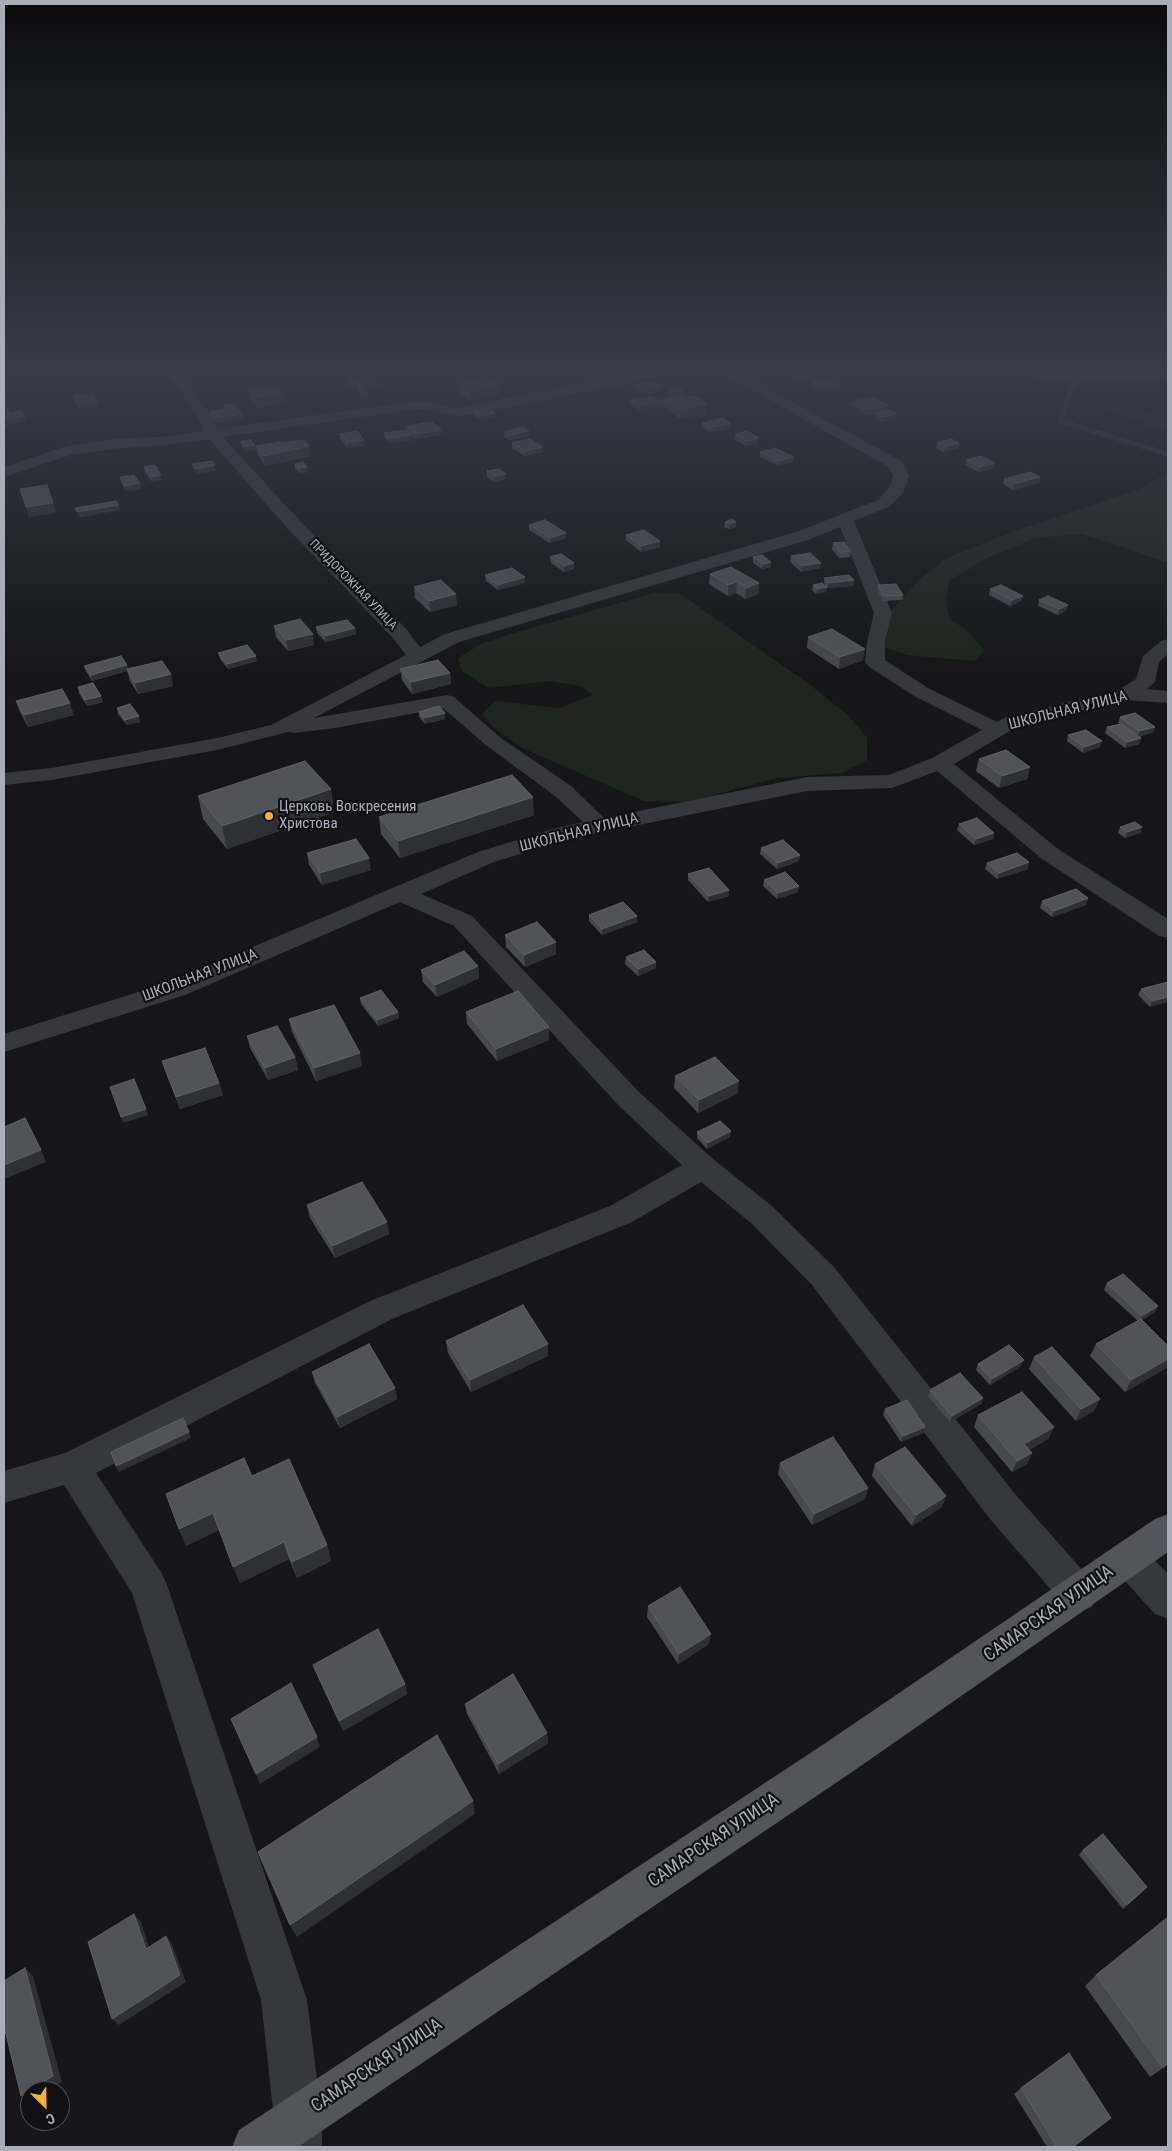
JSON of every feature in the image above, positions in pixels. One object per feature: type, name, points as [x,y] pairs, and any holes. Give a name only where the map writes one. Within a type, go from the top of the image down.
[{"type":"main road","name":"САМАРСКАЯ УЛИЦА","points":[[256,2147],[298,2133],[1168,1531]]},
{"type":"street","name":"ПРИДОРОЖНАЯ УЛИЦА","points":[[248,474],[295,526],[400,634],[417,657]]},
{"type":"street","points":[[278,728],[452,638],[802,536],[845,519],[884,503],[897,490],[900,474]]},
{"type":"street","points":[[845,519],[883,613],[876,642],[876,662],[921,692],[998,730]]},
{"type":"street","points":[[1125,694],[1146,682],[1150,660],[1168,645]]},
{"type":"street","name":"ШКОЛЬНАЯ УЛИЦА","points":[[4,1043],[176,989],[486,857],[564,834],[599,826],[807,784],[892,781],[940,764],[1012,721],[1125,694],[1168,697]]},
{"type":"street","points":[[4,779],[52,774],[218,744],[278,728],[335,722],[447,701],[494,742],[563,791],[599,826]]},
{"type":"street","points":[[940,764],[1050,854],[1168,930]]},
{"type":"street","points":[[399,893],[463,921],[629,1099],[703,1167],[762,1215],[823,1276],[1002,1508],[1079,1594]]},
{"type":"street","points":[[4,1487],[72,1467],[381,1310],[621,1214],[703,1167]]},
{"type":"street","points":[[72,1467],[148,1585],[284,2000],[298,2133]]},
{"type":"street","points":[[1128,1558],[1168,1601]]},
{"type":"shaded area","points":[[1168,474],[1168,563],[1080,534],[1035,538],[985,559],[949,581],[946,603],[949,618],[970,633],[984,650],[976,661],[907,655],[885,647],[892,609],[921,578],[945,559],[1020,529],[1138,490]]},
{"type":"shaded area","points":[[654,593],[680,594],[809,684],[849,716],[867,738],[867,760],[842,773],[778,778],[688,802],[644,801],[522,748],[493,727],[482,714],[495,701],[559,708],[593,695],[581,686],[549,681],[489,688],[462,671],[458,658],[481,644],[511,634]]},
{"type":"building","points":[[149,474],[161,475],[151,477]]},
{"type":"building","points":[[1021,474],[1035,474],[1040,477],[1014,484],[1004,479]]},
{"type":"building","points":[[134,475],[140,483],[125,486],[120,477]]},
{"type":"building","points":[[47,485],[53,503],[26,507],[20,489]]},
{"type":"building","points":[[116,501],[119,505],[77,512],[75,508]]},
{"type":"building","points":[[732,519],[736,522],[729,524],[725,522]]},
{"type":"building","points":[[545,520],[566,533],[550,538],[529,525]]},
{"type":"building","points":[[644,530],[660,541],[641,546],[626,535]]},
{"type":"building","points":[[844,542],[851,551],[840,552],[833,543]]},
{"type":"building","points":[[810,553],[821,563],[801,566],[791,556]]},
{"type":"building","points":[[561,554],[574,563],[564,566],[550,557]]},
{"type":"building","points":[[762,555],[771,562],[763,564],[753,557]]},
{"type":"building","points":[[731,567],[759,583],[746,588],[737,582],[728,585],[710,574]]},
{"type":"building","points":[[512,568],[525,577],[498,585],[485,575]]},
{"type":"building","points":[[849,575],[854,580],[828,583],[824,578]]},
{"type":"building","points":[[441,580],[456,594],[429,601],[414,587]]},
{"type":"building","points":[[822,583],[827,587],[817,589],[813,585]]},
{"type":"building","points":[[896,584],[903,595],[884,596],[878,585]]},
{"type":"building","points":[[1001,585],[1023,596],[1012,600],[990,589]]},
{"type":"building","points":[[1048,596],[1068,605],[1059,609],[1039,600]]},
{"type":"building","points":[[300,619],[313,634],[286,640],[274,626]]},
{"type":"building","points":[[347,620],[355,628],[325,636],[316,627]]},
{"type":"building","points":[[832,629],[865,649],[840,657],[808,637]]},
{"type":"building","points":[[247,645],[256,656],[227,664],[218,653]]},
{"type":"building","points":[[121,656],[127,665],[91,675],[84,666]]},
{"type":"building","points":[[438,660],[450,673],[411,682],[400,669]]},
{"type":"building","points":[[162,661],[171,674],[135,683],[127,669]]},
{"type":"building","points":[[93,683],[101,696],[85,700],[78,687]]},
{"type":"building","points":[[62,689],[70,703],[24,715],[16,701]]},
{"type":"building","points":[[130,704],[139,716],[125,720],[117,708]]},
{"type":"building","points":[[439,706],[445,713],[424,718],[419,712]]},
{"type":"building","points":[[1135,713],[1155,727],[1139,731],[1120,717]]},
{"type":"building","points":[[1121,724],[1141,738],[1127,742],[1107,727]]},
{"type":"building","points":[[1086,730],[1102,741],[1084,747],[1068,735]]},
{"type":"building","points":[[1006,750],[1030,767],[1002,776],[979,759]]},
{"type":"building","points":[[305,761],[331,789],[222,826],[198,796]]},
{"type":"building","points":[[512,775],[533,797],[398,841],[379,817]]},
{"type":"building","points":[[977,818],[994,833],[976,839],[959,824]]},
{"type":"building","points":[[1135,822],[1142,827],[1127,832],[1120,827]]},
{"type":"building","points":[[356,839],[369,858],[320,873],[307,853]]},
{"type":"building","points":[[783,840],[800,855],[778,863],[761,848]]},
{"type":"building","points":[[1017,853],[1029,862],[999,873],[987,863]]},
{"type":"building","points":[[709,868],[729,890],[709,896],[688,874]]},
{"type":"building","points":[[785,872],[799,886],[778,893],[764,880]]},
{"type":"building","points":[[1076,889],[1088,898],[1054,911],[1042,901]]},
{"type":"building","points":[[623,902],[637,916],[602,929],[589,915]]},
{"type":"building","points":[[537,922],[556,942],[524,955],[505,935]]},
{"type":"building","points":[[644,950],[656,962],[638,969],[626,957]]},
{"type":"building","points":[[464,951],[478,966],[435,985],[421,970]]},
{"type":"building","points":[[1168,982],[1168,997],[1152,1001],[1141,989]]},
{"type":"building","points":[[381,990],[398,1012],[377,1020],[360,998]]},
{"type":"building","points":[[518,991],[549,1027],[496,1049],[466,1012]]},
{"type":"building","points":[[334,1005],[360,1053],[314,1068],[289,1019]]},
{"type":"building","points":[[277,1026],[295,1057],[265,1068],[247,1036]]},
{"type":"building","points":[[205,1048],[219,1083],[176,1097],[162,1061]]},
{"type":"building","points":[[715,1057],[739,1081],[699,1100],[675,1076]]},
{"type":"building","points":[[134,1079],[146,1109],[121,1117],[110,1087]]},
{"type":"building","points":[[25,1118],[41,1150],[4,1165],[4,1127]]},
{"type":"building","points":[[720,1121],[731,1131],[707,1143],[697,1132]]},
{"type":"building","points":[[362,1182],[387,1222],[332,1246],[307,1205]]},
{"type":"building","points":[[1123,1274],[1158,1306],[1142,1316],[1107,1283]]},
{"type":"building","points":[[523,1305],[548,1344],[470,1380],[446,1341]]},
{"type":"building","points":[[1141,1319],[1168,1346],[1168,1359],[1131,1380],[1096,1344]]},
{"type":"building","points":[[369,1344],[395,1388],[337,1417],[312,1372]]},
{"type":"building","points":[[1009,1345],[1024,1360],[992,1379],[978,1364]]},
{"type":"building","points":[[1052,1347],[1100,1399],[1081,1409],[1034,1357]]},
{"type":"building","points":[[960,1373],[983,1398],[952,1416],[930,1390]]},
{"type":"building","points":[[1022,1392],[1054,1427],[1024,1444],[1032,1453],[1017,1461],[978,1415]]},
{"type":"building","points":[[907,1400],[925,1427],[903,1436],[885,1409]]},
{"type":"building","points":[[183,1418],[189,1432],[116,1466],[111,1452]]},
{"type":"building","points":[[833,1437],[868,1488],[814,1514],[780,1463]]},
{"type":"building","points":[[905,1447],[946,1496],[916,1515],[875,1464]]},
{"type":"building","points":[[244,1458],[252,1476],[289,1459],[327,1545],[292,1562],[284,1542],[233,1567],[213,1513],[179,1529],[166,1494]]},
{"type":"building","points":[[680,1587],[711,1634],[679,1654],[648,1606]]},
{"type":"building","points":[[378,1629],[405,1684],[339,1721],[313,1665]]},
{"type":"building","points":[[513,1674],[547,1733],[498,1764],[465,1704]]},
{"type":"building","points":[[291,1683],[317,1737],[256,1774],[231,1719]]},
{"type":"building","points":[[437,1735],[473,1801],[290,1925],[258,1852]]},
{"type":"building","points":[[1103,1834],[1147,1887],[1127,1905],[1083,1850]]},
{"type":"building","points":[[134,1914],[146,1949],[166,1936],[180,1975],[112,2019],[88,1942]]},
{"type":"building","points":[[1168,1917],[1168,2063],[1163,2068],[1096,1975]]},
{"type":"building","points":[[25,1968],[53,2076],[45,2081],[20,2081],[20,2092],[4,2026],[4,1981]]},
{"type":"building","points":[[1069,2053],[1111,2118],[1073,2147],[1057,2147],[1021,2088]]},
{"type":"place","name":"Церковь Воскресения Христова","points":[[269,816]]}]
